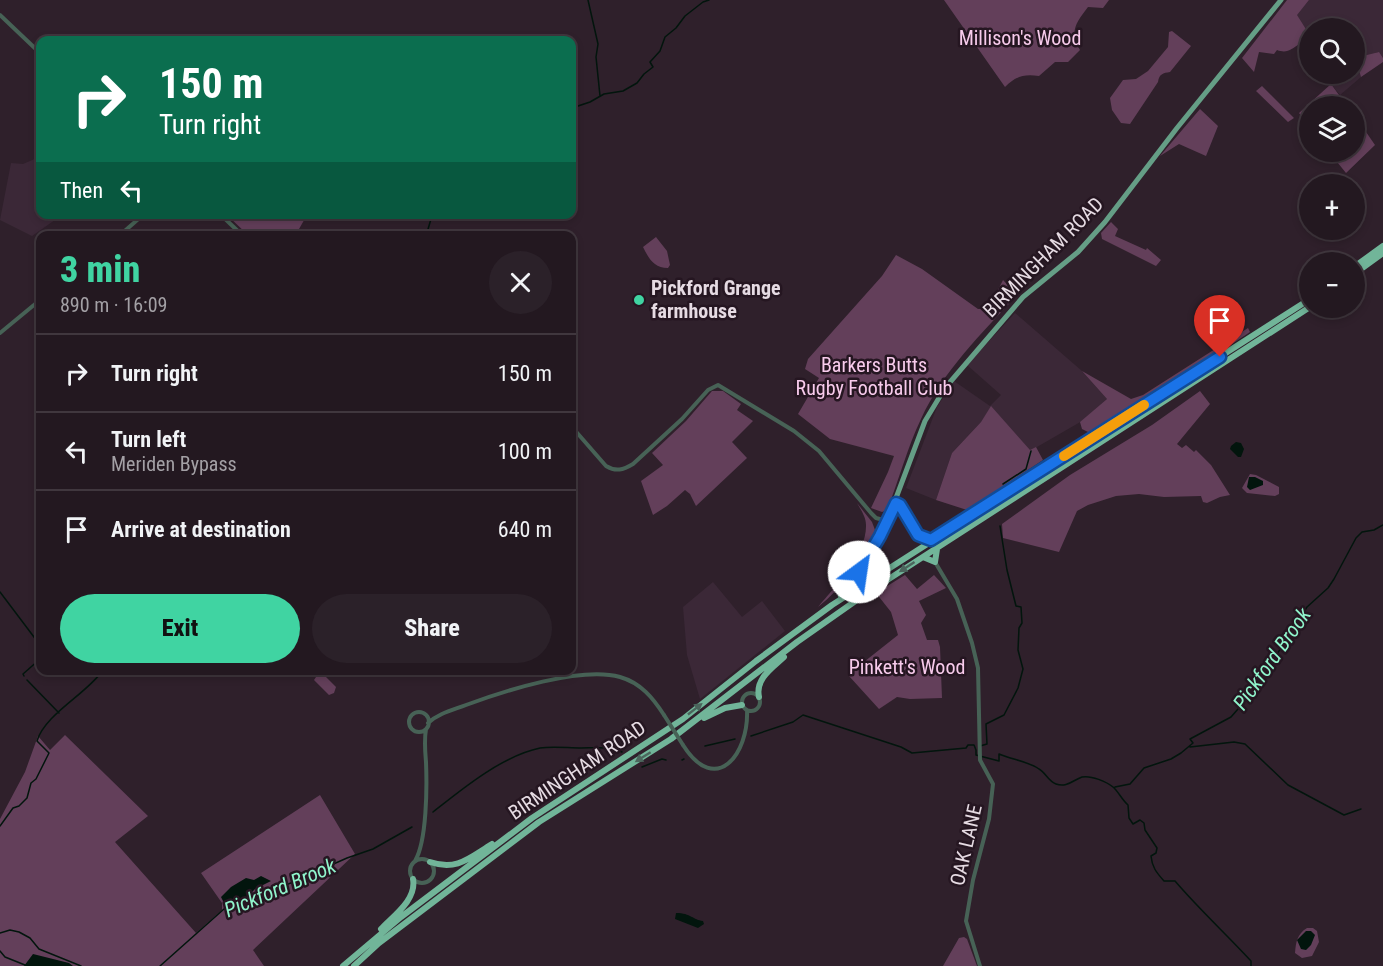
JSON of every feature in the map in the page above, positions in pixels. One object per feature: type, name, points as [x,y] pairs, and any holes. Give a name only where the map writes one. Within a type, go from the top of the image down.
[{"type":"highway","points":[[1365,259],[1383,246]]},
{"type":"highway","points":[[1365,266],[1383,253]]},
{"type":"highway","points":[[832,605],[1299,306]]},
{"type":"highway","name":"BIRMINGHAM ROAD","points":[[354,966],[379,943],[539,822],[690,725],[825,622],[1299,314]]},
{"type":"highway","points":[[897,507],[918,535],[931,540]]},
{"type":"highway","points":[[832,605],[859,572],[887,521]]},
{"type":"highway","points":[[922,557],[935,562],[935,553],[939,547]]},
{"type":"highway","name":"BIRMINGHAM ROAD","points":[[343,966],[513,832],[581,784],[683,719],[832,605]]},
{"type":"highway","points":[[759,697],[758,689],[763,678],[818,627]]},
{"type":"highway","points":[[690,725],[724,708],[745,708]]},
{"type":"highway","points":[[428,861],[445,866],[456,865],[513,832]]},
{"type":"highway","points":[[355,955],[405,904],[413,889],[413,879]]},
{"type":"main road","name":"BIRMINGHAM ROAD","points":[[887,521],[897,507],[899,494],[925,421],[953,377],[1023,297],[1078,252],[1105,222],[1177,128],[1281,0]]},
{"type":"street","points":[[0,15],[36,49]]},
{"type":"street","points":[[125,231],[138,219]]},
{"type":"street","points":[[225,219],[238,231]]},
{"type":"street","points":[[0,333],[36,303]]},
{"type":"street","points":[[576,432],[606,466],[617,470],[628,467],[682,419],[708,390],[718,385],[794,431],[819,451],[871,513],[876,518],[887,521]]},
{"type":"street","name":"OAK LANE","points":[[935,562],[957,599],[972,643],[978,668],[981,764],[993,784],[989,819],[973,880],[966,921],[980,966]]},
{"type":"street","points":[[421,846],[434,872],[431,879],[424,883],[413,879],[410,870],[421,846],[426,781],[424,741],[428,723],[440,715],[498,693],[540,682],[579,676],[606,674],[621,677],[652,696],[693,760],[709,768],[723,766],[731,762],[738,754],[748,722],[760,703],[759,697],[751,693],[742,700],[748,722]]},
{"type":"street","points":[[745,708],[756,710]]},
{"type":"street","points":[[424,741],[418,732],[411,728],[410,717],[417,713],[440,715]]},
{"type":"street","points":[[425,715],[428,723]]},
{"type":"street","points":[[418,732],[426,729]]},
{"type":"street","points":[[415,861],[421,859],[428,861]]},
{"type":"shaded area","points":[[1309,0],[1383,0],[1383,58],[1378,52],[1365,57],[1365,18],[1299,19],[1296,15]]},
{"type":"shaded area","points":[[1331,84],[1353,84],[1340,95]]},
{"type":"shaded area","points":[[36,158],[36,219],[56,219],[36,231],[32,236],[0,220],[11,163],[23,164]]},
{"type":"shaded area","points":[[1015,313],[1082,371],[1107,399],[1082,421],[1030,451],[991,407],[981,422],[952,453],[936,500],[906,488],[937,407],[954,381],[990,406],[1001,395],[967,365]]},
{"type":"shaded area","points":[[1236,442],[1241,443],[1244,449],[1241,457],[1230,449]]},
{"type":"shaded area","points":[[1249,477],[1263,481],[1263,485],[1250,490],[1247,487]]},
{"type":"shaded area","points":[[713,582],[742,617],[762,601],[785,631],[700,699],[687,655],[683,607]]},
{"type":"shaded area","points":[[261,876],[271,881],[255,889],[241,903],[225,905],[221,897],[231,887],[246,878],[254,880]]},
{"type":"shaded area","points":[[676,913],[688,915],[703,921],[704,924],[698,928],[675,919]]},
{"type":"shaded area","points":[[1306,931],[1311,931],[1315,935],[1306,950],[1301,949],[1297,940]]},
{"type":"shaded area","points":[[33,954],[69,963],[73,966],[24,966]]},
{"type":"green space","name":"Millison's Wood","points":[[944,0],[1109,0],[1103,8],[1088,7],[1080,18],[1075,27],[1075,38],[1080,50],[1068,62],[1055,62],[1039,76],[1020,77],[1005,87]]},
{"type":"green space","points":[[1287,0],[1309,0],[1297,15],[1299,44],[1287,51],[1277,50],[1274,54],[1259,52],[1254,72],[1242,58]]},
{"type":"green space","points":[[1172,31],[1191,46],[1170,72],[1160,76],[1130,124],[1121,123],[1112,110],[1110,98],[1123,80],[1136,79],[1148,71],[1168,47],[1169,32]]},
{"type":"green space","points":[[1379,52],[1383,62],[1365,74],[1365,56]]},
{"type":"green space","points":[[1331,84],[1340,96],[1318,96]]},
{"type":"green space","points":[[1262,86],[1294,118],[1288,122],[1256,91]]},
{"type":"green space","points":[[1200,109],[1218,126],[1206,156],[1179,144],[1160,156]]},
{"type":"green space","points":[[1365,130],[1375,145],[1365,155]]},
{"type":"green space","points":[[1337,162],[1357,162],[1346,173]]},
{"type":"green space","points":[[231,219],[305,219],[298,231],[244,231]]},
{"type":"green space","points":[[1111,222],[1118,229],[1115,236],[1146,250],[1147,248],[1161,260],[1156,266],[1102,239],[1101,233]]},
{"type":"green space","points":[[656,237],[667,251],[670,265],[668,268],[652,262],[643,247]]},
{"type":"green space","name":"Barkers Butts Rugby Football Club","points":[[896,255],[922,269],[978,309],[985,309],[993,300],[1003,280],[1017,295],[964,353],[930,401],[916,430],[887,510],[882,512],[871,508],[894,456],[830,439],[798,414],[819,378],[805,369],[808,359],[882,276]]},
{"type":"green space","points":[[1248,328],[1250,332],[1180,379],[1090,433],[1082,429],[1080,422],[1107,399],[1082,371],[1131,399],[1143,395]]},
{"type":"green space","points":[[712,391],[723,391],[741,404],[737,410],[753,421],[732,442],[747,458],[696,506],[690,494],[685,490],[653,515],[641,481],[663,465],[652,453],[686,421]]},
{"type":"green space","points":[[1200,391],[1210,404],[1177,444],[1182,448],[1186,445],[1194,452],[1196,450],[1211,465],[1230,495],[1207,503],[1203,502],[1201,496],[1164,497],[1139,494],[1116,496],[1088,505],[1077,511],[1059,552],[1003,538],[1002,524],[1070,475],[1152,425]]},
{"type":"green space","points":[[991,406],[1030,450],[1036,447],[1043,460],[967,510],[936,500],[952,453],[981,422]]},
{"type":"green space","points":[[1250,474],[1279,487],[1279,494],[1275,496],[1247,493],[1242,488]]},
{"type":"green space","points":[[857,503],[872,522],[875,530],[865,552],[851,572],[836,591],[818,607],[849,569],[861,547],[866,522]]},
{"type":"green space","name":"Pinkett's Wood","points":[[905,575],[917,589],[934,575],[946,588],[919,601],[926,615],[921,623],[927,640],[938,640],[940,647],[942,698],[897,697],[879,709],[849,676],[898,635],[891,612],[876,593]]},
{"type":"green space","points":[[317,675],[324,675],[336,687],[334,693],[329,695],[314,680]]},
{"type":"green space","points":[[65,735],[148,816],[115,842],[196,933],[222,910],[222,903],[201,873],[320,795],[355,854],[253,950],[264,966],[0,966],[0,819],[25,772],[38,736],[50,750]]},
{"type":"green space","points":[[1307,928],[1317,931],[1319,942],[1312,956],[1302,958],[1295,953],[1296,945],[1299,936]]},
{"type":"green space","points":[[959,938],[967,939],[977,966],[943,966]]},
{"type":"waterway","points":[[588,0],[598,44],[596,57],[600,96]]},
{"type":"waterway","points":[[576,107],[604,94],[623,91],[637,83],[653,67],[650,62],[660,51],[665,37],[685,16],[709,0]]},
{"type":"waterway","points":[[427,231],[431,219]]},
{"type":"waterway","points":[[1003,484],[1026,469],[1031,451]]},
{"type":"waterway","name":"Pickford Brook","points":[[1115,787],[1130,784],[1144,768],[1171,759],[1193,743],[1190,739],[1231,717],[1256,687],[1307,607],[1328,588],[1356,538],[1362,532],[1374,530],[1383,525]]},
{"type":"waterway","points":[[980,746],[987,744],[986,724],[1004,715],[1018,688],[1023,669],[1018,650],[1019,628],[1022,623],[1021,607],[1016,606],[1000,526]]},
{"type":"waterway","points":[[0,592],[36,640]]},
{"type":"waterway","points":[[24,676],[23,674],[36,663]]},
{"type":"waterway","points":[[0,826],[13,808],[19,806],[27,798],[31,783],[36,779],[49,753],[37,741],[42,731],[57,713],[99,675]]},
{"type":"waterway","points":[[27,680],[59,713]]},
{"type":"waterway","name":"Pickford Brook","points":[[751,736],[793,722],[803,715],[901,747],[912,753],[966,748],[968,745],[974,745],[976,755],[999,761],[999,754],[1025,762],[1041,771],[1056,784],[1067,784],[1082,777],[1103,781],[1115,789],[1128,805],[1129,818],[1133,824],[1140,820],[1144,823],[1145,830],[1157,848],[1156,853],[1151,856],[1153,866],[1159,875],[1164,881],[1175,881],[1251,961],[1251,966]]},
{"type":"waterway","name":"Pickford Brook","points":[[705,746],[735,739]]},
{"type":"waterway","points":[[1190,747],[1234,742],[1245,744],[1288,785],[1344,815],[1361,809]]},
{"type":"waterway","name":"Pickford Brook","points":[[433,812],[483,774],[526,752],[555,747],[607,748],[622,752]]},
{"type":"waterway","name":"Pickford Brook","points":[[642,767],[662,759],[666,760]]},
{"type":"waterway","name":"Pickford Brook","points":[[160,966],[224,909],[241,905],[347,858],[373,849],[412,827]]},
{"type":"waterway","points":[[0,933],[10,930],[19,932],[30,938],[39,949],[81,966]]},
{"type":"waterway","name":"Pickford Brook","points":[[0,951],[5,957],[25,965]]},
{"type":"slow traffic","points":[[1064,456],[1144,405]]},
{"type":"place","name":"Pickford Grange farmhouse","points":[[639,300]]},
{"type":"route","points":[[859,572],[896,503],[900,505],[918,535],[923,539],[931,540],[1220,357]]}]
